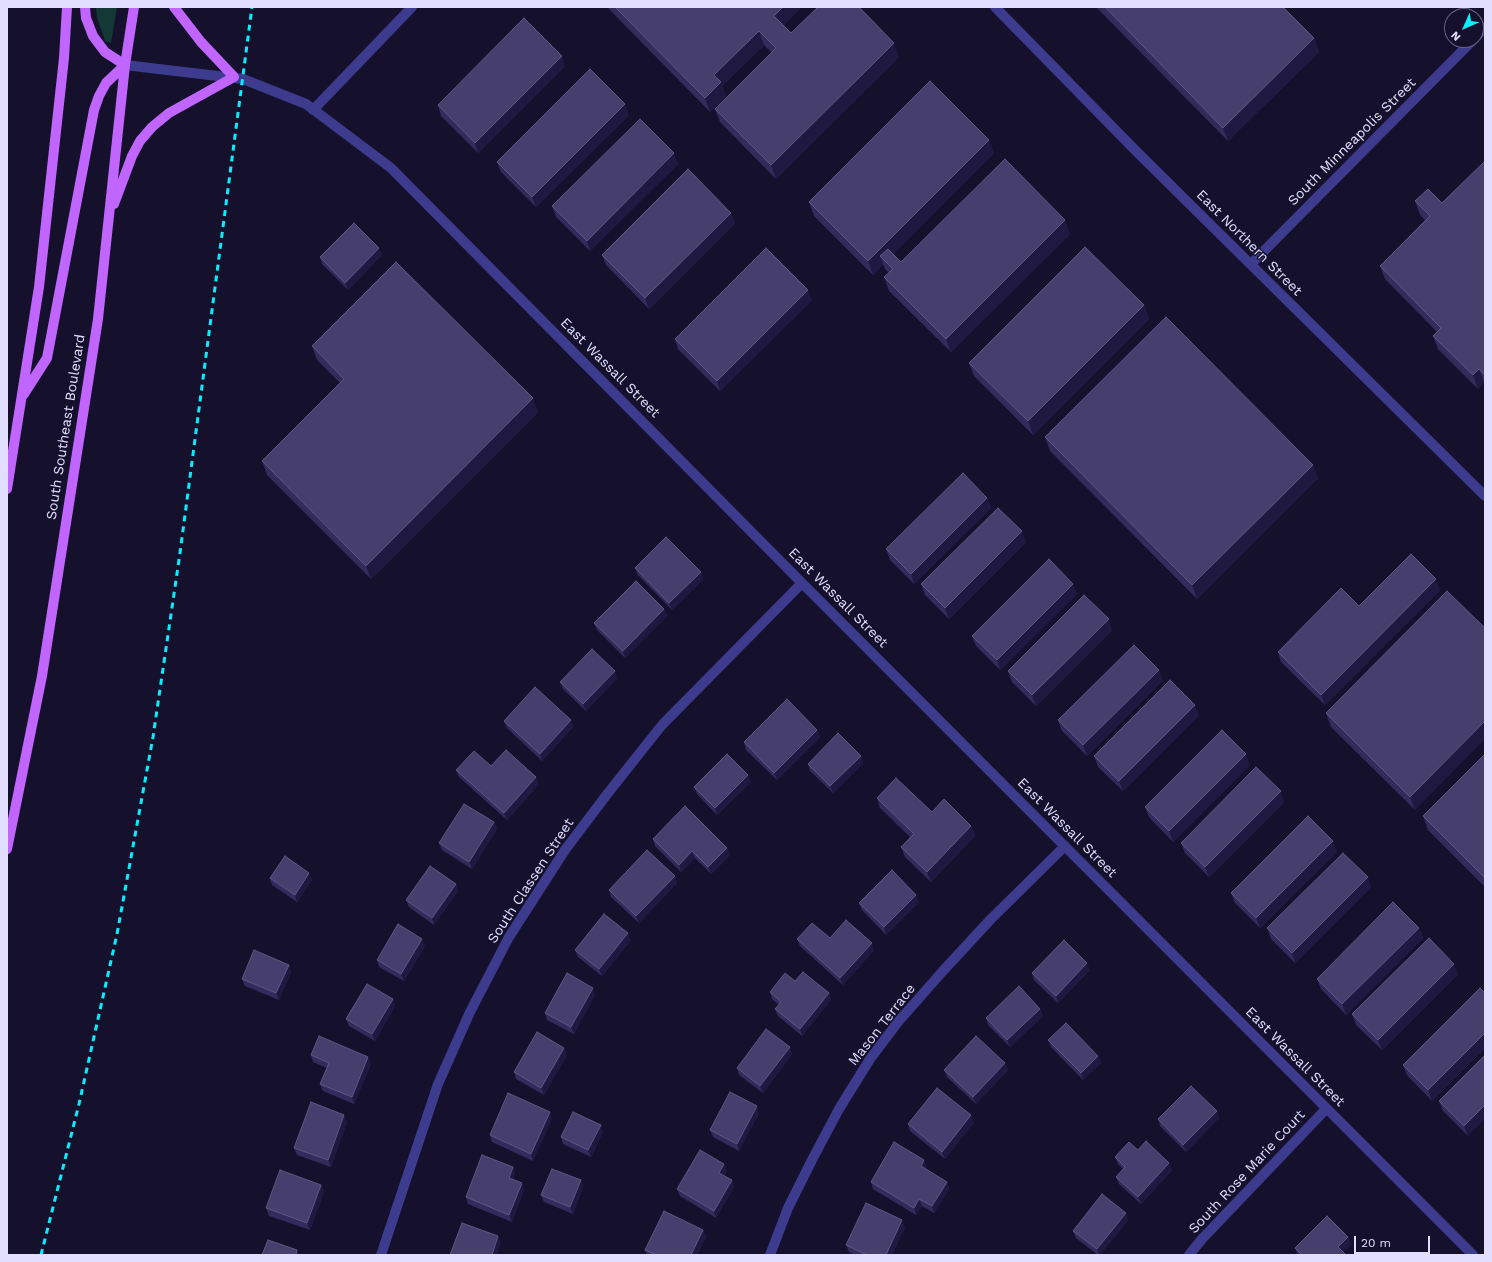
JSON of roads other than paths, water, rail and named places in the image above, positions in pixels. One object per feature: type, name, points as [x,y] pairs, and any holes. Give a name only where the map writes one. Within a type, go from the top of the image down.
[{"type":"main road","points":[[7,489],[39,287],[64,58],[67,7]]},
{"type":"main road","points":[[22,397],[47,358],[94,110],[106,83],[125,65],[105,52],[93,36],[86,18],[85,7]]},
{"type":"main road","name":"South Southeast Boulevard","points":[[7,849],[44,661],[98,319],[125,65],[134,7]]},
{"type":"main road","points":[[109,218],[132,156],[140,141],[152,127],[169,113],[234,78],[201,42],[174,7]]},
{"type":"street","points":[[313,110],[412,7]]},
{"type":"street","name":"East Northern Street","points":[[995,7],[1136,151],[1485,496]]},
{"type":"street","name":"South Minneapolis Street","points":[[1251,264],[1465,48]]},
{"type":"street","name":"East Wassall Street","points":[[125,65],[243,79],[306,104],[391,168],[802,583],[1473,1255]]},
{"type":"street","name":"South Classen Street","points":[[381,1255],[438,1084],[470,1012],[509,937],[565,850],[662,725],[802,583]]},
{"type":"street","name":"Mason Terrace","points":[[770,1255],[788,1208],[813,1158],[839,1109],[870,1059],[898,1022],[942,972],[990,920],[1065,846]]},
{"type":"street","name":"South Rose Marie Court","points":[[1189,1255],[1202,1239],[1326,1109]]},
{"type":"railway","points":[[41,1255],[79,1104],[117,934],[153,737],[180,553],[252,7]]}]
